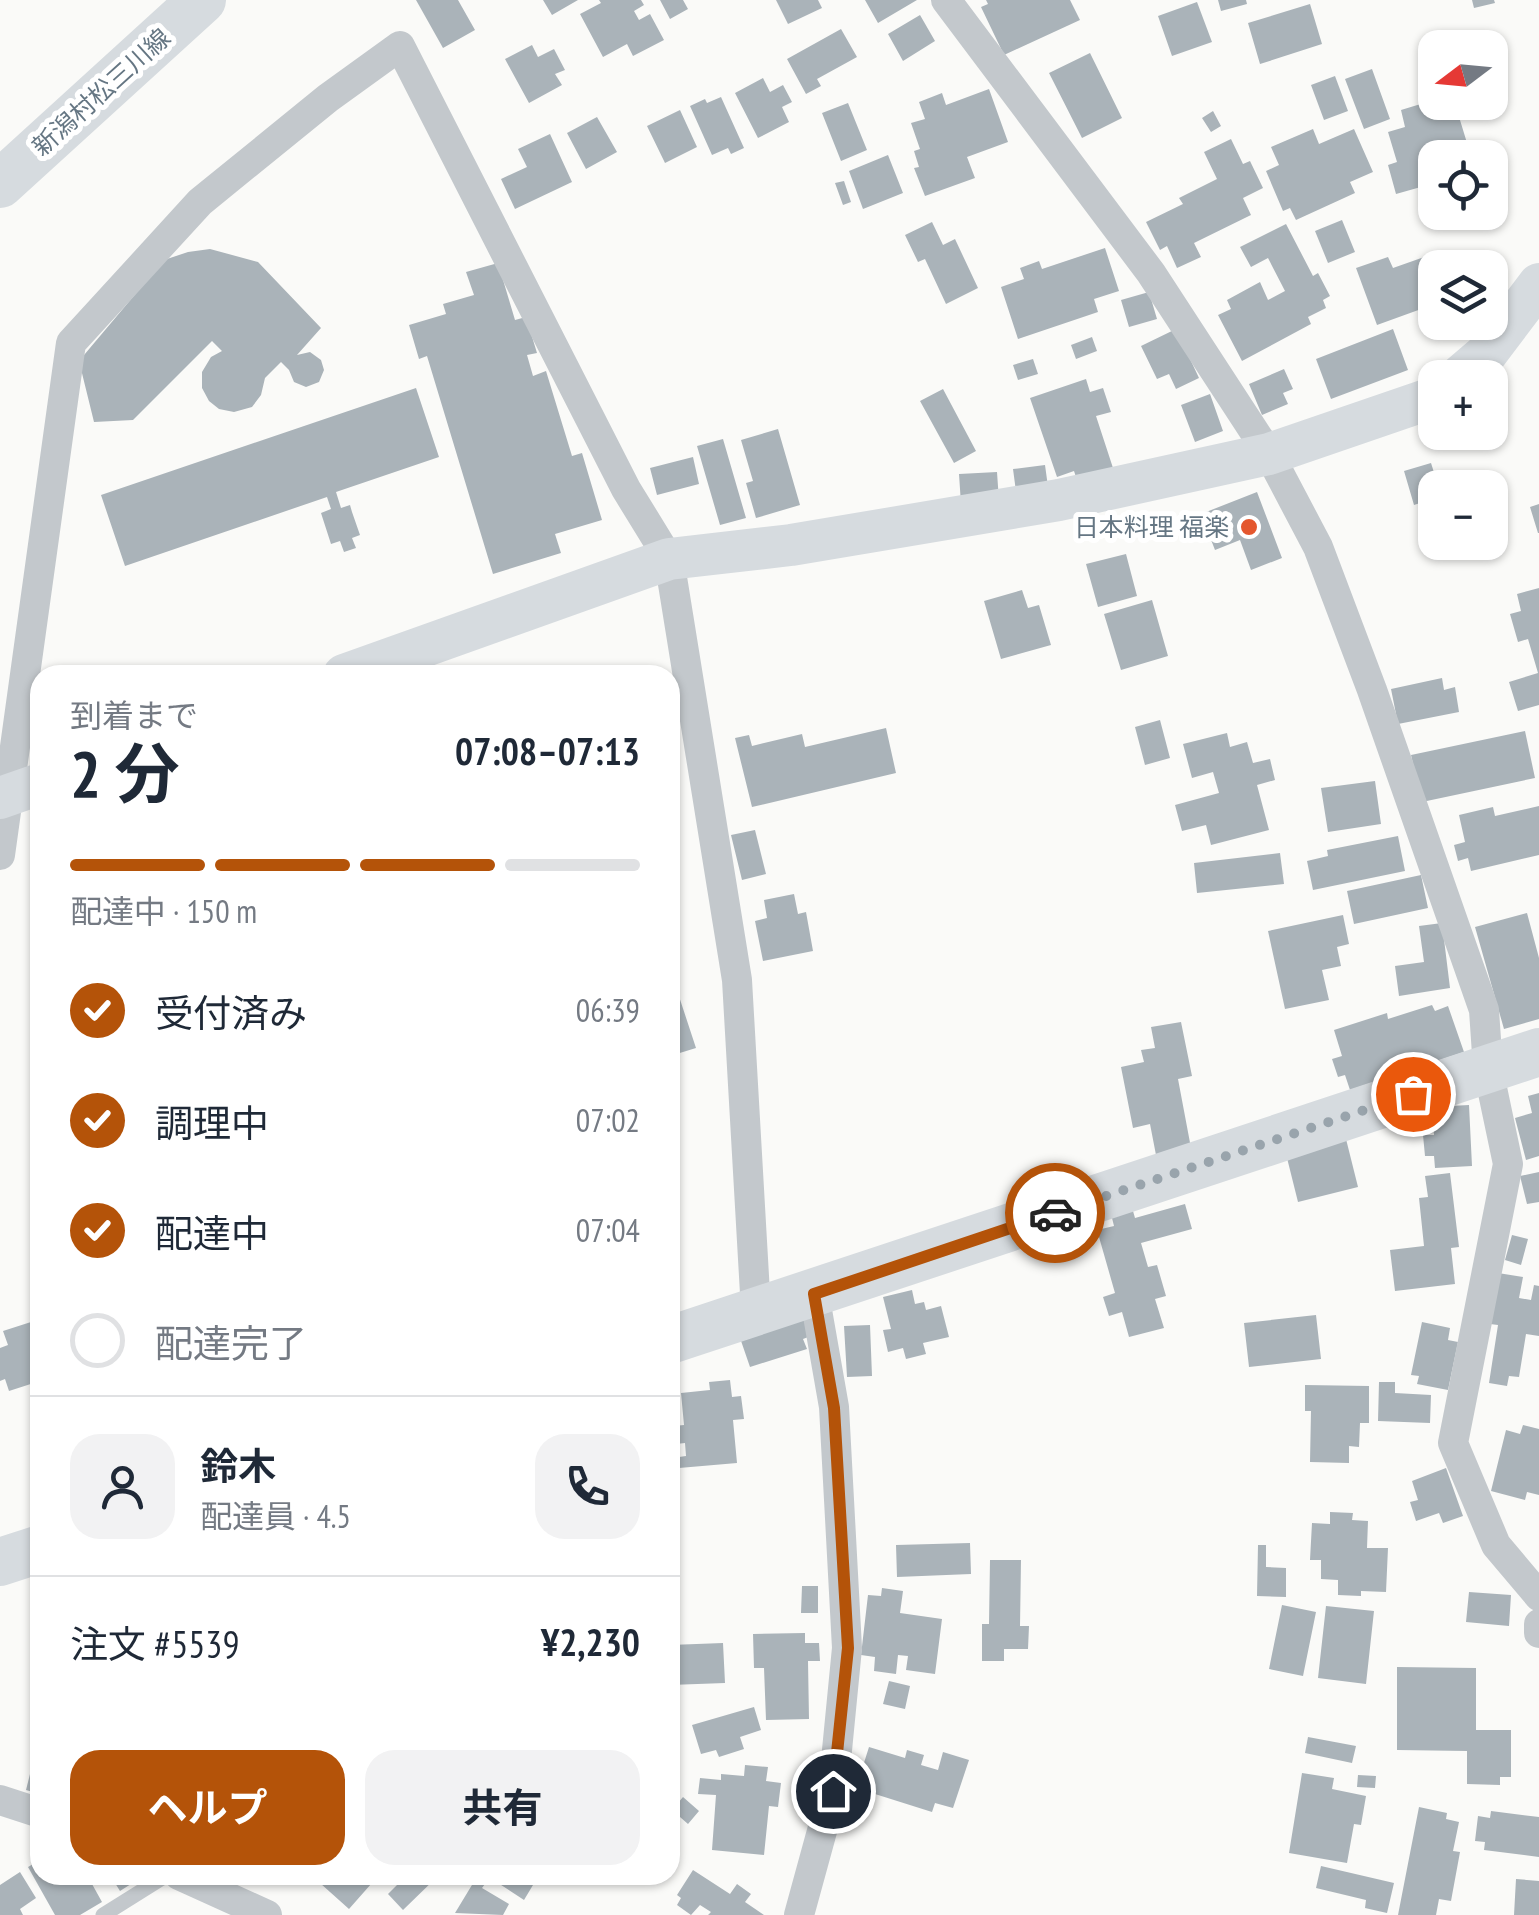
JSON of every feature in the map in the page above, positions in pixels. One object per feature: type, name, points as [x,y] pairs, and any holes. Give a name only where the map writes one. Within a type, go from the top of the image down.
[{"type":"main road","name":"新潟村松三川線","points":[[0,184],[202,0]]},
{"type":"main road","points":[[680,1337],[1539,1052]]},
{"type":"main road","points":[[0,1562],[30,1552]]},
{"type":"street","points":[[946,0],[1150,273],[1268,454],[1318,547],[1412,800],[1484,1010],[1488,1069],[1508,1164],[1452,1443],[1496,1546],[1539,1596]]},
{"type":"street","points":[[31,665],[70,343],[200,202],[328,98],[400,46],[626,489],[669,559],[738,980],[756,1311]]},
{"type":"street","points":[[1479,360],[1539,284]]},
{"type":"street","points":[[372,665],[669,559],[791,545],[1059,500],[1268,454],[1418,403]]},
{"type":"street","points":[[0,855],[16,792],[30,676]]},
{"type":"street","points":[[799,1915],[833,1791],[848,1648],[834,1408],[814,1294]]},
{"type":"street","points":[[0,1800],[30,1810]]},
{"type":"street","points":[[202,1885],[267,1915]]},
{"type":"lane","points":[[103,1915],[151,1885]]},
{"type":"building","points":[[416,0],[458,0],[475,30],[443,48]]},
{"type":"building","points":[[543,0],[578,0],[552,15]]},
{"type":"building","points":[[599,0],[641,0],[644,5],[634,11],[639,20],[650,14],[664,40],[633,56],[627,44],[603,57],[580,14],[601,3]]},
{"type":"building","points":[[660,0],[683,0],[688,9],[670,19]]},
{"type":"building","points":[[776,0],[818,0],[822,8],[788,24]]},
{"type":"building","points":[[865,0],[917,0],[878,23]]},
{"type":"building","points":[[986,0],[1070,0],[1080,20],[1004,55],[981,7],[988,4]]},
{"type":"building","points":[[1218,0],[1246,0],[1247,4],[1221,11]]},
{"type":"building","points":[[1472,0],[1494,0],[1495,3],[1474,8]]},
{"type":"building","points":[[1197,2],[1212,42],[1172,56],[1158,16]]},
{"type":"building","points":[[1310,4],[1322,44],[1260,64],[1248,23]]},
{"type":"building","points":[[920,15],[935,41],[903,61],[888,34]]},
{"type":"building","points":[[841,29],[857,57],[817,79],[821,86],[806,94],[787,59]]},
{"type":"building","points":[[532,45],[538,57],[554,49],[565,70],[555,74],[562,85],[529,103],[505,59]]},
{"type":"building","points":[[1090,53],[1122,118],[1082,138],[1049,73]]},
{"type":"building","points":[[1372,69],[1390,119],[1364,129],[1345,79]]},
{"type":"building","points":[[1335,76],[1348,111],[1324,120],[1311,85]]},
{"type":"building","points":[[763,78],[770,92],[783,85],[792,102],[782,107],[789,122],[758,138],[735,93]]},
{"type":"building","points":[[989,89],[1008,142],[967,157],[975,178],[925,196],[914,168],[919,167],[914,151],[920,149],[911,123],[925,119],[919,102],[942,93],[946,105]]},
{"type":"building","points":[[721,97],[744,148],[731,154],[728,148],[712,155],[690,106]]},
{"type":"building","points":[[848,103],[867,150],[841,161],[822,113]]},
{"type":"building","points":[[1418,105],[1418,120],[1460,120],[1466,140],[1418,140],[1418,188],[1396,194],[1388,165],[1397,162],[1388,132],[1405,127],[1401,110]]},
{"type":"building","points":[[680,110],[697,147],[665,163],[647,126]]},
{"type":"building","points":[[1213,111],[1221,126],[1211,132],[1202,118]]},
{"type":"building","points":[[597,117],[617,152],[586,169],[567,133]]},
{"type":"building","points":[[1313,129],[1319,144],[1354,129],[1373,172],[1350,182],[1355,193],[1296,220],[1290,208],[1283,211],[1266,171],[1279,165],[1271,147]]},
{"type":"building","points":[[550,134],[572,182],[515,209],[501,179],[527,167],[518,149]]},
{"type":"building","points":[[1231,139],[1243,164],[1250,161],[1263,188],[1243,198],[1251,215],[1194,243],[1201,257],[1177,268],[1167,246],[1160,250],[1146,222],[1183,204],[1179,198],[1217,179],[1204,152]]},
{"type":"building","points":[[888,155],[903,193],[863,209],[849,171]]},
{"type":"building","points":[[844,181],[851,202],[843,205],[835,183]]},
{"type":"building","points":[[1342,220],[1355,252],[1328,263],[1315,231]]},
{"type":"building","points":[[932,222],[943,245],[955,239],[978,288],[946,304],[925,259],[918,262],[905,235]]},
{"type":"building","points":[[1286,224],[1313,276],[1318,273],[1330,296],[1323,300],[1326,308],[1308,317],[1311,324],[1242,361],[1218,315],[1231,309],[1227,300],[1260,282],[1268,300],[1285,291],[1268,258],[1251,267],[1240,247]]},
{"type":"building","points":[[1105,248],[1119,291],[1094,299],[1098,312],[1018,339],[1001,287],[1024,279],[1020,268],[1039,261],[1042,269]]},
{"type":"building","points":[[210,249],[258,262],[321,328],[297,355],[310,352],[321,360],[324,370],[319,382],[306,387],[294,382],[281,362],[265,378],[261,395],[252,407],[234,412],[219,409],[202,388],[202,372],[211,357],[222,351],[212,341],[133,420],[94,422],[79,361],[164,260]]},
{"type":"building","points":[[1388,257],[1393,268],[1418,259],[1418,310],[1377,325],[1356,268]]},
{"type":"building","points":[[498,263],[515,320],[526,317],[537,353],[527,355],[533,376],[546,371],[572,456],[582,453],[602,520],[555,534],[561,553],[493,574],[427,356],[419,359],[409,325],[446,314],[443,304],[474,295],[466,272]]},
{"type":"building","points":[[1149,292],[1157,319],[1129,327],[1121,300]]},
{"type":"building","points":[[1176,329],[1199,378],[1176,389],[1169,374],[1157,379],[1141,346]]},
{"type":"building","points":[[1393,329],[1408,370],[1331,399],[1316,359]]},
{"type":"building","points":[[1092,337],[1097,351],[1076,359],[1071,345]]},
{"type":"building","points":[[1033,359],[1038,374],[1018,380],[1013,365]]},
{"type":"building","points":[[1284,369],[1293,389],[1283,393],[1288,404],[1262,415],[1249,384]]},
{"type":"building","points":[[1086,379],[1090,392],[1103,388],[1111,412],[1096,416],[1113,468],[1077,480],[1074,471],[1057,477],[1030,398]]},
{"type":"building","points":[[416,388],[439,457],[336,492],[341,508],[350,505],[360,535],[352,538],[356,548],[344,552],[340,541],[331,544],[321,513],[331,509],[327,497],[125,566],[101,495]]},
{"type":"building","points":[[943,389],[976,451],[954,463],[920,401]]},
{"type":"building","points":[[1210,394],[1223,431],[1195,442],[1181,405]]},
{"type":"building","points":[[778,429],[800,505],[756,518],[746,483],[753,481],[741,440]]},
{"type":"building","points":[[723,439],[746,518],[720,525],[697,446]]},
{"type":"building","points":[[693,457],[699,484],[657,495],[650,468]]},
{"type":"building","points":[[1431,463],[1433,470],[1418,470],[1418,504],[1414,505],[1404,471]]},
{"type":"building","points":[[1045,465],[1049,494],[1017,499],[1013,469]]},
{"type":"building","points":[[997,472],[999,501],[961,504],[959,474]]},
{"type":"building","points":[[1257,492],[1282,558],[1251,570],[1240,540],[1215,550],[1201,514]]},
{"type":"building","points":[[1539,504],[1539,533],[1538,533],[1530,507]]},
{"type":"building","points":[[1126,554],[1137,596],[1098,607],[1086,564]]},
{"type":"building","points":[[1539,588],[1539,705],[1518,711],[1509,682],[1538,673],[1528,639],[1518,642],[1510,614],[1521,611],[1517,594]]},
{"type":"building","points":[[1022,590],[1028,608],[1039,605],[1051,645],[1001,659],[984,601]]},
{"type":"building","points":[[1152,600],[1168,656],[1121,670],[1104,614]]},
{"type":"building","points":[[1442,678],[1444,690],[1455,687],[1459,712],[1398,724],[1391,689]]},
{"type":"building","points":[[1160,720],[1170,758],[1145,765],[1135,727]]},
{"type":"building","points":[[886,728],[896,773],[752,807],[735,738],[749,735],[752,746],[802,734],[805,747]]},
{"type":"building","points":[[1525,731],[1535,778],[1422,802],[1411,755]]},
{"type":"building","points":[[1227,733],[1230,747],[1247,742],[1253,763],[1270,759],[1275,780],[1257,785],[1269,830],[1211,845],[1206,825],[1182,831],[1175,805],[1219,793],[1213,772],[1192,778],[1183,744]]},
{"type":"building","points":[[1375,781],[1381,824],[1328,832],[1321,788]]},
{"type":"building","points":[[1539,806],[1539,855],[1471,871],[1468,858],[1458,861],[1454,845],[1465,842],[1459,815],[1493,807],[1495,816]]},
{"type":"building","points":[[755,830],[766,874],[742,880],[731,835]]},
{"type":"building","points":[[1398,836],[1405,871],[1313,890],[1307,861],[1328,856],[1327,850]]},
{"type":"building","points":[[1280,853],[1284,884],[1197,893],[1194,863]]},
{"type":"building","points":[[1421,875],[1428,908],[1354,924],[1347,891]]},
{"type":"building","points":[[794,894],[798,914],[806,912],[813,951],[763,961],[755,921],[767,918],[764,900]]},
{"type":"building","points":[[1527,913],[1539,958],[1539,1019],[1504,1029],[1475,927]]},
{"type":"building","points":[[1343,915],[1349,944],[1337,947],[1341,966],[1322,970],[1329,1000],[1285,1009],[1268,931]]},
{"type":"building","points":[[1442,923],[1450,988],[1399,996],[1395,966],[1424,962],[1419,926]]},
{"type":"building","points":[[680,999],[696,1048],[680,1053]]},
{"type":"building","points":[[1432,1005],[1435,1011],[1448,1006],[1464,1052],[1350,1090],[1345,1075],[1338,1077],[1332,1059],[1342,1056],[1334,1030],[1387,1013],[1388,1019]]},
{"type":"building","points":[[1181,1022],[1192,1076],[1178,1079],[1191,1148],[1156,1155],[1150,1124],[1133,1128],[1121,1067],[1144,1062],[1141,1050],[1155,1048],[1151,1027]]},
{"type":"building","points":[[1539,1093],[1539,1156],[1526,1160],[1515,1118],[1532,1113],[1528,1096]]},
{"type":"building","points":[[1469,1105],[1472,1166],[1435,1168],[1434,1156],[1425,1156],[1423,1135],[1434,1135],[1432,1107]]},
{"type":"building","points":[[1346,1139],[1358,1187],[1298,1202],[1286,1154]]},
{"type":"building","points":[[1539,1172],[1539,1202],[1527,1204],[1520,1176]]},
{"type":"building","points":[[1450,1173],[1459,1247],[1451,1248],[1455,1284],[1395,1291],[1390,1250],[1424,1246],[1419,1198],[1428,1197],[1425,1176]]},
{"type":"building","points":[[1131,1204],[1135,1218],[1185,1204],[1192,1229],[1141,1243],[1148,1267],[1157,1265],[1166,1296],[1155,1299],[1164,1328],[1129,1337],[1122,1312],[1109,1316],[1103,1297],[1115,1293],[1097,1230],[1114,1226],[1110,1210]]},
{"type":"building","points":[[1512,1235],[1528,1239],[1521,1265],[1505,1260]]},
{"type":"building","points":[[1498,1273],[1523,1277],[1519,1298],[1531,1300],[1534,1285],[1539,1286],[1539,1336],[1526,1334],[1519,1377],[1509,1376],[1507,1386],[1489,1383],[1498,1325],[1490,1324]]},
{"type":"building","points":[[912,1290],[915,1304],[924,1302],[926,1310],[941,1306],[949,1337],[923,1343],[926,1354],[906,1359],[903,1348],[888,1352],[883,1330],[891,1329],[883,1297]]},
{"type":"building","points":[[803,1315],[811,1336],[803,1339],[807,1349],[750,1367],[739,1335]]},
{"type":"building","points":[[1316,1315],[1321,1359],[1249,1367],[1244,1323]]},
{"type":"building","points":[[30,1322],[30,1384],[9,1391],[5,1379],[0,1381],[0,1348],[8,1345],[3,1331]]},
{"type":"building","points":[[1422,1322],[1450,1328],[1448,1340],[1458,1342],[1448,1390],[1417,1384],[1419,1376],[1411,1375]]},
{"type":"building","points":[[870,1325],[872,1376],[847,1377],[844,1326]]},
{"type":"building","points":[[730,1380],[732,1397],[741,1396],[744,1419],[733,1420],[737,1463],[680,1468],[680,1457],[686,1456],[685,1443],[680,1444],[680,1425],[684,1425],[681,1393],[710,1390],[709,1382]]},
{"type":"building","points":[[1379,1382],[1395,1382],[1395,1393],[1431,1395],[1430,1423],[1378,1421]]},
{"type":"building","points":[[1305,1385],[1369,1386],[1369,1423],[1360,1423],[1359,1447],[1349,1446],[1349,1463],[1310,1462],[1311,1411],[1305,1411]]},
{"type":"building","points":[[1523,1425],[1539,1429],[1539,1495],[1527,1492],[1525,1500],[1491,1491],[1506,1430],[1520,1434]]},
{"type":"building","points":[[1446,1468],[1463,1516],[1443,1523],[1439,1513],[1416,1521],[1410,1502],[1418,1500],[1412,1481]]},
{"type":"building","points":[[1330,1512],[1353,1513],[1352,1520],[1368,1521],[1367,1548],[1388,1548],[1386,1592],[1338,1595],[1338,1580],[1321,1579],[1321,1560],[1310,1560],[1312,1523],[1330,1524]]},
{"type":"building","points":[[970,1543],[971,1574],[897,1577],[896,1545]]},
{"type":"building","points":[[1258,1545],[1266,1545],[1266,1567],[1286,1568],[1286,1597],[1257,1596]]},
{"type":"building","points":[[990,1560],[1021,1560],[1020,1626],[1029,1626],[1028,1649],[1004,1649],[1004,1661],[982,1661],[982,1624],[989,1624]]},
{"type":"building","points":[[802,1586],[818,1586],[818,1613],[801,1613]]},
{"type":"building","points":[[882,1588],[903,1591],[900,1613],[942,1619],[935,1674],[906,1670],[908,1656],[898,1655],[896,1674],[874,1671],[875,1657],[861,1655],[868,1595],[881,1596]]},
{"type":"building","points":[[1469,1592],[1511,1595],[1509,1626],[1466,1622]]},
{"type":"building","points":[[1282,1605],[1316,1612],[1303,1676],[1269,1669]]},
{"type":"building","points":[[1326,1606],[1374,1611],[1366,1684],[1318,1678]]},
{"type":"building","points":[[805,1633],[805,1643],[819,1643],[820,1661],[808,1661],[809,1719],[766,1720],[764,1668],[754,1668],[753,1634]]},
{"type":"building","points":[[723,1643],[725,1683],[680,1685],[680,1645]]},
{"type":"building","points":[[1397,1667],[1476,1668],[1476,1730],[1511,1730],[1511,1777],[1500,1777],[1500,1785],[1467,1784],[1467,1751],[1397,1750]]},
{"type":"building","points":[[889,1681],[910,1686],[905,1709],[883,1704]]},
{"type":"building","points":[[754,1707],[761,1730],[740,1737],[744,1749],[719,1757],[716,1750],[701,1754],[692,1725]]},
{"type":"building","points":[[1308,1737],[1356,1746],[1352,1763],[1305,1753]]},
{"type":"building","points":[[869,1747],[905,1758],[907,1750],[924,1755],[921,1765],[938,1770],[943,1752],[969,1760],[953,1808],[935,1803],[932,1812],[856,1788]]},
{"type":"building","points":[[745,1765],[768,1767],[766,1781],[781,1783],[778,1807],[769,1806],[764,1855],[712,1850],[716,1795],[698,1794],[700,1778],[721,1780],[721,1774],[744,1776]]},
{"type":"building","points":[[1302,1773],[1334,1778],[1332,1789],[1366,1796],[1361,1825],[1354,1824],[1347,1863],[1289,1853]]},
{"type":"building","points":[[1358,1775],[1376,1776],[1375,1788],[1357,1787]]},
{"type":"building","points":[[683,1797],[699,1811],[688,1824],[680,1817]]},
{"type":"building","points":[[1419,1807],[1447,1813],[1446,1819],[1459,1822],[1453,1851],[1460,1852],[1451,1901],[1439,1899],[1436,1915],[1398,1915]]},
{"type":"building","points":[[1491,1811],[1539,1817],[1539,1857],[1484,1850],[1485,1842],[1475,1841],[1478,1816],[1490,1818]]},
{"type":"building","points":[[1321,1866],[1394,1883],[1387,1913],[1365,1908],[1366,1900],[1316,1888]]},
{"type":"building","points":[[693,1870],[730,1894],[737,1884],[751,1894],[745,1902],[764,1915],[708,1915],[711,1912],[700,1905],[691,1915],[677,1905],[681,1898],[677,1895]]},
{"type":"building","points":[[20,1872],[36,1898],[20,1909],[23,1915],[0,1915],[0,1885]]},
{"type":"building","points":[[1516,1879],[1539,1881],[1539,1915],[1514,1915]]},
{"type":"building","points":[[38,1885],[93,1885],[102,1902],[80,1915],[55,1915]]},
{"type":"building","points":[[322,1885],[370,1885],[349,1909]]},
{"type":"building","points":[[397,1885],[429,1885],[403,1910],[388,1894]]},
{"type":"building","points":[[472,1885],[484,1885],[482,1888],[509,1904],[503,1915],[455,1913]]},
{"type":"building","points":[[501,1885],[533,1885],[524,1900]]},
{"type":"way so far","points":[[1055,1213],[1413,1094]]},
{"type":"place","name":"日本料理 福楽","points":[[1249,527]]},
{"type":"route","points":[[833,1791],[848,1648],[834,1408],[814,1294],[1055,1213]]}]
